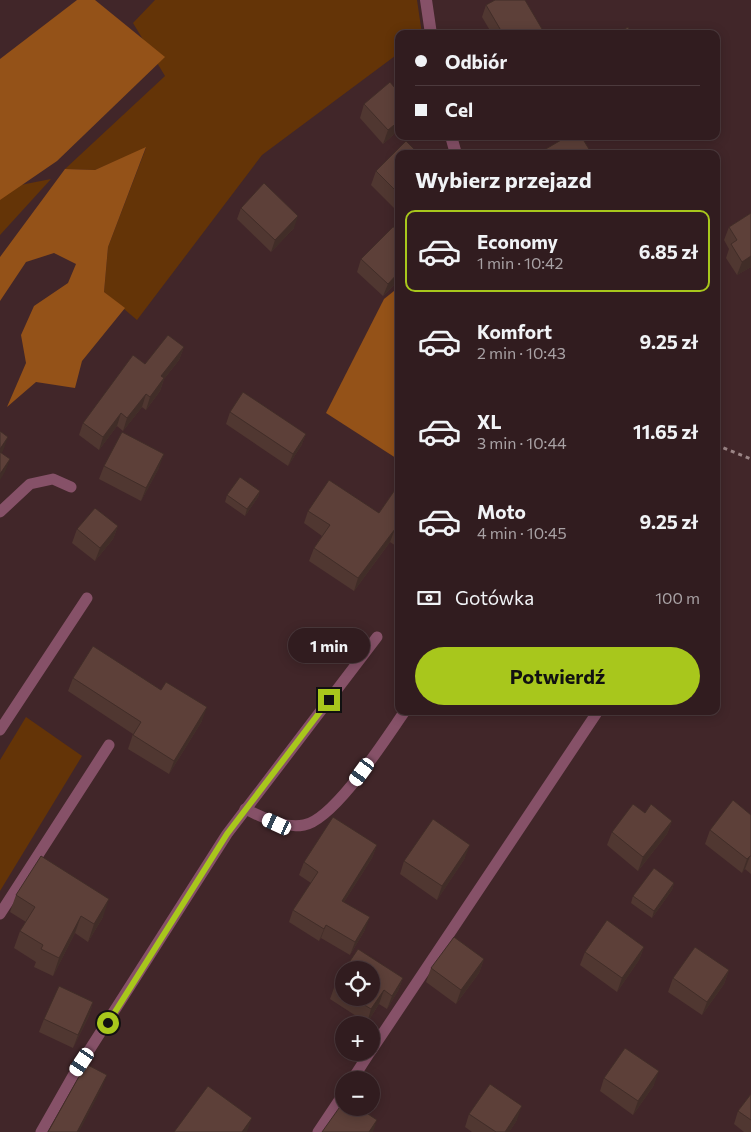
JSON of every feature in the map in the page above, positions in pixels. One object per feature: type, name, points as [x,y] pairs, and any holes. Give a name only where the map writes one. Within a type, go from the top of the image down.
[{"type":"street","points":[[426,0],[430,30]]},
{"type":"lane","points":[[0,512],[30,484],[53,479],[70,487]]},
{"type":"lane","points":[[0,730],[86,598]]},
{"type":"lane","points":[[41,1132],[74,1074],[245,809],[376,637]]},
{"type":"lane","points":[[245,809],[277,824],[304,825],[324,814],[351,787],[402,715]]},
{"type":"lane","points":[[380,1038],[595,715]]},
{"type":"lane","points":[[0,914],[109,745]]},
{"type":"lane","points":[[318,1132],[335,1106]]},
{"type":"path","points":[[720,446],[751,459]]},
{"type":"shaded area","points":[[77,0],[95,0],[165,57],[57,161],[0,200],[0,59]]},
{"type":"shaded area","points":[[155,0],[417,0],[421,30],[395,30],[395,56],[262,155],[137,320],[104,292],[108,247],[146,148],[95,170],[65,169],[165,76],[133,23]]},
{"type":"shaded area","points":[[146,147],[108,247],[104,292],[125,308],[82,361],[75,388],[36,382],[7,407],[26,363],[21,335],[34,306],[68,283],[76,264],[54,253],[26,262],[0,301],[0,257],[65,169],[95,170]]},
{"type":"shaded area","points":[[51,179],[0,235],[0,189]]},
{"type":"shaded area","points":[[395,290],[395,457],[326,413],[384,299]]},
{"type":"shaded area","points":[[26,717],[82,756],[0,891],[0,760]]},
{"type":"building","points":[[495,0],[525,0],[543,30],[501,30],[486,5]]},
{"type":"building","points":[[390,82],[395,88],[395,124],[388,130],[364,104]]},
{"type":"building","points":[[561,140],[583,140],[590,150],[544,150]]},
{"type":"building","points":[[406,141],[415,150],[397,150]]},
{"type":"building","points":[[395,152],[395,190],[376,171]]},
{"type":"building","points":[[264,183],[298,216],[275,240],[241,208]]},
{"type":"building","points":[[751,213],[751,256],[742,262],[731,244],[737,240],[729,227]]},
{"type":"building","points":[[393,227],[395,227],[395,276],[388,284],[361,259]]},
{"type":"building","points":[[168,335],[184,347],[161,376],[164,378],[150,397],[146,394],[127,418],[121,413],[103,437],[83,423],[133,355],[145,364]]},
{"type":"building","points":[[243,392],[306,434],[293,454],[230,412]]},
{"type":"building","points":[[0,431],[8,437],[0,449]]},
{"type":"building","points":[[122,432],[164,454],[146,488],[104,466]]},
{"type":"building","points":[[0,452],[10,459],[0,474]]},
{"type":"building","points":[[240,477],[260,491],[247,509],[227,495]]},
{"type":"building","points":[[329,480],[379,513],[395,490],[395,529],[358,578],[314,548],[330,525],[308,511]]},
{"type":"building","points":[[95,508],[118,526],[100,548],[77,529]]},
{"type":"building","points":[[93,646],[161,690],[166,682],[207,707],[174,761],[133,735],[141,722],[73,678]]},
{"type":"building","points":[[733,800],[751,815],[751,856],[747,859],[710,830]]},
{"type":"building","points":[[633,804],[645,813],[651,804],[672,821],[643,857],[612,832]]},
{"type":"building","points":[[333,817],[377,845],[342,901],[370,917],[355,942],[326,925],[324,929],[293,910],[318,872],[304,862]]},
{"type":"building","points":[[433,819],[470,845],[442,886],[404,861]]},
{"type":"building","points":[[41,856],[109,899],[94,924],[81,916],[59,958],[41,949],[43,945],[20,931],[35,907],[16,895]]},
{"type":"building","points":[[654,868],[674,883],[654,911],[633,896]]},
{"type":"building","points":[[607,920],[644,947],[622,978],[585,952]]},
{"type":"building","points":[[454,937],[484,959],[461,990],[431,968]]},
{"type":"building","points":[[695,947],[729,970],[707,1002],[673,978]]},
{"type":"building","points":[[358,949],[377,961],[350,961]]},
{"type":"building","points":[[380,963],[403,978],[392,996],[384,990],[380,996]]},
{"type":"building","points":[[59,986],[93,1002],[78,1035],[44,1019]]},
{"type":"building","points":[[625,1048],[659,1071],[638,1101],[604,1078]]},
{"type":"building","points":[[86,1064],[107,1075],[77,1132],[48,1132]]},
{"type":"building","points":[[490,1084],[522,1106],[505,1132],[496,1132],[469,1114]]},
{"type":"building","points":[[208,1086],[252,1118],[242,1132],[174,1132]]},
{"type":"building","points":[[751,1094],[751,1120],[738,1111]]},
{"type":"building","points":[[335,1114],[335,1116],[371,1116],[377,1120],[369,1132],[322,1132]]},
{"type":"route","points":[[108,1023],[227,834],[329,700]]}]
